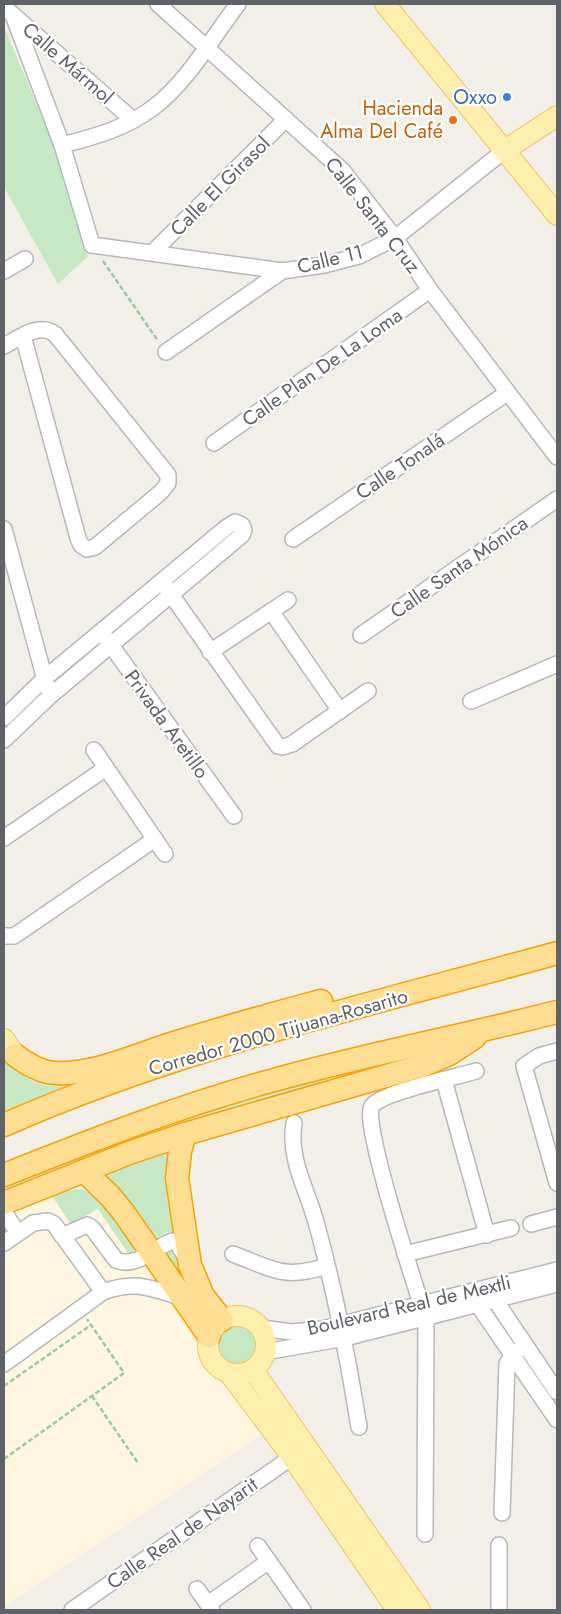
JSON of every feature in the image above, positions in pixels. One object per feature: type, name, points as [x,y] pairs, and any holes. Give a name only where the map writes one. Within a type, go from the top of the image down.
[{"type":"highway","name":"Corredor 2000 Tijuana-Rosarito","points":[[4,1125],[100,1086],[210,1049],[557,953]]},
{"type":"highway","points":[[10,1047],[40,1070],[54,1074],[70,1073],[91,1069],[205,1033],[412,976],[451,973],[473,976]]},
{"type":"highway","points":[[4,1176],[155,1118],[275,1079],[557,1012]]},
{"type":"highway","points":[[4,1203],[185,1134],[424,1065],[449,1054],[489,1029]]},
{"type":"highway","points":[[185,1134],[180,1151],[177,1178],[190,1265],[216,1328]]},
{"type":"highway","points":[[84,1171],[110,1196],[183,1298],[216,1328]]},
{"type":"main road","points":[[385,4],[557,215]]},
{"type":"main road","name":"Calle 11","points":[[505,150],[557,116]]},
{"type":"main road","points":[[229,1373],[246,1373],[253,1370],[259,1365],[265,1352],[264,1336],[261,1328],[252,1321],[242,1317],[232,1317],[216,1328],[209,1355],[214,1363],[229,1373],[292,1457],[398,1610]]},
{"type":"main road","points":[[253,1370],[420,1610]]},
{"type":"street","name":"Calle Santa Cruz","points":[[158,4],[343,171],[395,238],[430,290],[507,393],[557,456]]},
{"type":"street","points":[[62,144],[98,135],[133,120],[153,108],[174,89],[238,4]]},
{"type":"street","points":[[9,11],[62,144],[92,245]]},
{"type":"street","name":"Calle Mármol","points":[[9,11],[133,120]]},
{"type":"street","name":"Calle El Girasol","points":[[153,252],[286,119]]},
{"type":"street","name":"Calle 11","points":[[92,245],[282,271],[324,265],[359,256],[395,238],[505,150]]},
{"type":"street","points":[[4,271],[25,259]]},
{"type":"street","points":[[166,352],[282,271]]},
{"type":"street","name":"Calle Plan De La Loma","points":[[214,443],[430,290]]},
{"type":"street","points":[[4,346],[22,336],[38,329],[50,330],[62,341],[161,463],[169,479],[161,492],[94,547],[87,549],[81,545],[76,531],[22,336]]},
{"type":"street","name":"Calle Tonalá","points":[[293,538],[507,393]]},
{"type":"street","name":"Calle Santa Mónica","points":[[361,636],[557,499]]},
{"type":"street","points":[[4,718],[45,678],[161,581],[231,524],[240,522],[244,530],[242,535],[110,644],[50,696],[4,740]]},
{"type":"street","points":[[4,529],[50,696]]},
{"type":"street","points":[[161,581],[278,746],[284,747],[292,744],[368,691]]},
{"type":"street","points":[[210,652],[288,600]]},
{"type":"street","points":[[272,611],[340,710]]},
{"type":"street","name":"Privada Aretillo","points":[[101,632],[234,816]]},
{"type":"street","points":[[471,701],[557,664]]},
{"type":"street","points":[[94,750],[165,854]]},
{"type":"street","points":[[4,838],[106,768]]},
{"type":"street","points":[[4,936],[14,936],[154,839]]},
{"type":"street","points":[[557,1051],[539,1056],[524,1066],[557,1183]]},
{"type":"street","points":[[425,1534],[423,1311],[404,1254],[368,1112],[372,1105],[393,1094],[476,1071]]},
{"type":"street","points":[[444,1080],[487,1235]]},
{"type":"street","points":[[294,1123],[292,1138],[298,1170],[316,1221],[343,1331],[359,1428]]},
{"type":"street","points":[[4,1212],[18,1233]]},
{"type":"street","points":[[531,1224],[557,1217]]},
{"type":"street","points":[[4,1243],[33,1223],[44,1220],[54,1224],[103,1292]]},
{"type":"street","points":[[62,1236],[87,1224],[116,1260],[120,1262],[131,1261],[152,1253],[159,1246],[172,1241],[178,1244],[190,1265]]},
{"type":"street","points":[[404,1254],[511,1228]]},
{"type":"street","points":[[233,1254],[280,1272],[292,1274],[305,1273],[327,1266]]},
{"type":"street","name":"Boulevard Real de Mextli","points":[[265,1352],[477,1298],[557,1270]]},
{"type":"street","name":"Boulevard Real de Mextli","points":[[494,1293],[557,1284]]},
{"type":"street","points":[[4,1364],[103,1292],[130,1285],[183,1298]]},
{"type":"street","points":[[494,1293],[557,1392]]},
{"type":"street","points":[[477,1298],[557,1420]]},
{"type":"street","name":"Boulevard Real de Mextli","points":[[261,1328],[292,1332],[323,1329],[343,1331]]},
{"type":"street","points":[[502,1513],[507,1364],[512,1354],[526,1346]]},
{"type":"street","name":"Calle Real de Nayarit","points":[[72,1610],[292,1457]]},
{"type":"street","points":[[499,1545],[499,1610]]},
{"type":"street","points":[[258,1546],[303,1610]]},
{"type":"street","points":[[197,1589],[210,1607],[269,1561]]},
{"type":"path","points":[[92,245],[166,352]]},
{"type":"path","points":[[4,1459],[124,1373],[80,1309]]},
{"type":"path","points":[[4,1386],[91,1325]]},
{"type":"path","points":[[92,1396],[138,1463]]},
{"type":"shaded area","points":[[77,1188],[93,1198],[271,1428],[4,1606],[4,1214],[56,1192]]},
{"type":"green space","points":[[4,27],[52,140],[88,256],[58,284],[4,187]]},
{"type":"green space","points":[[4,1055],[22,1075],[42,1084],[63,1084],[89,1078],[4,1112]]},
{"type":"green space","points":[[335,1074],[318,1083],[183,1125],[4,1193],[4,1185],[151,1129]]},
{"type":"green space","points":[[178,1144],[168,1165],[167,1176],[168,1199],[174,1233],[167,1232],[151,1242],[98,1173]]},
{"type":"green space","points":[[81,1189],[98,1199],[112,1213],[135,1246],[132,1254],[128,1253],[98,1209],[71,1224],[52,1196],[66,1190]]},
{"type":"green space","points":[[176,1250],[192,1297],[163,1254]]},
{"type":"green space","points":[[237,1326],[244,1327],[250,1332],[255,1338],[255,1352],[250,1358],[244,1363],[237,1364],[230,1363],[224,1358],[219,1352],[218,1345],[219,1338],[224,1332],[230,1327]]},
{"type":"place","name":"Oxxo","points":[[507,97]]},
{"type":"place","name":"Hacienda Alma Del Café","points":[[453,120]]}]
